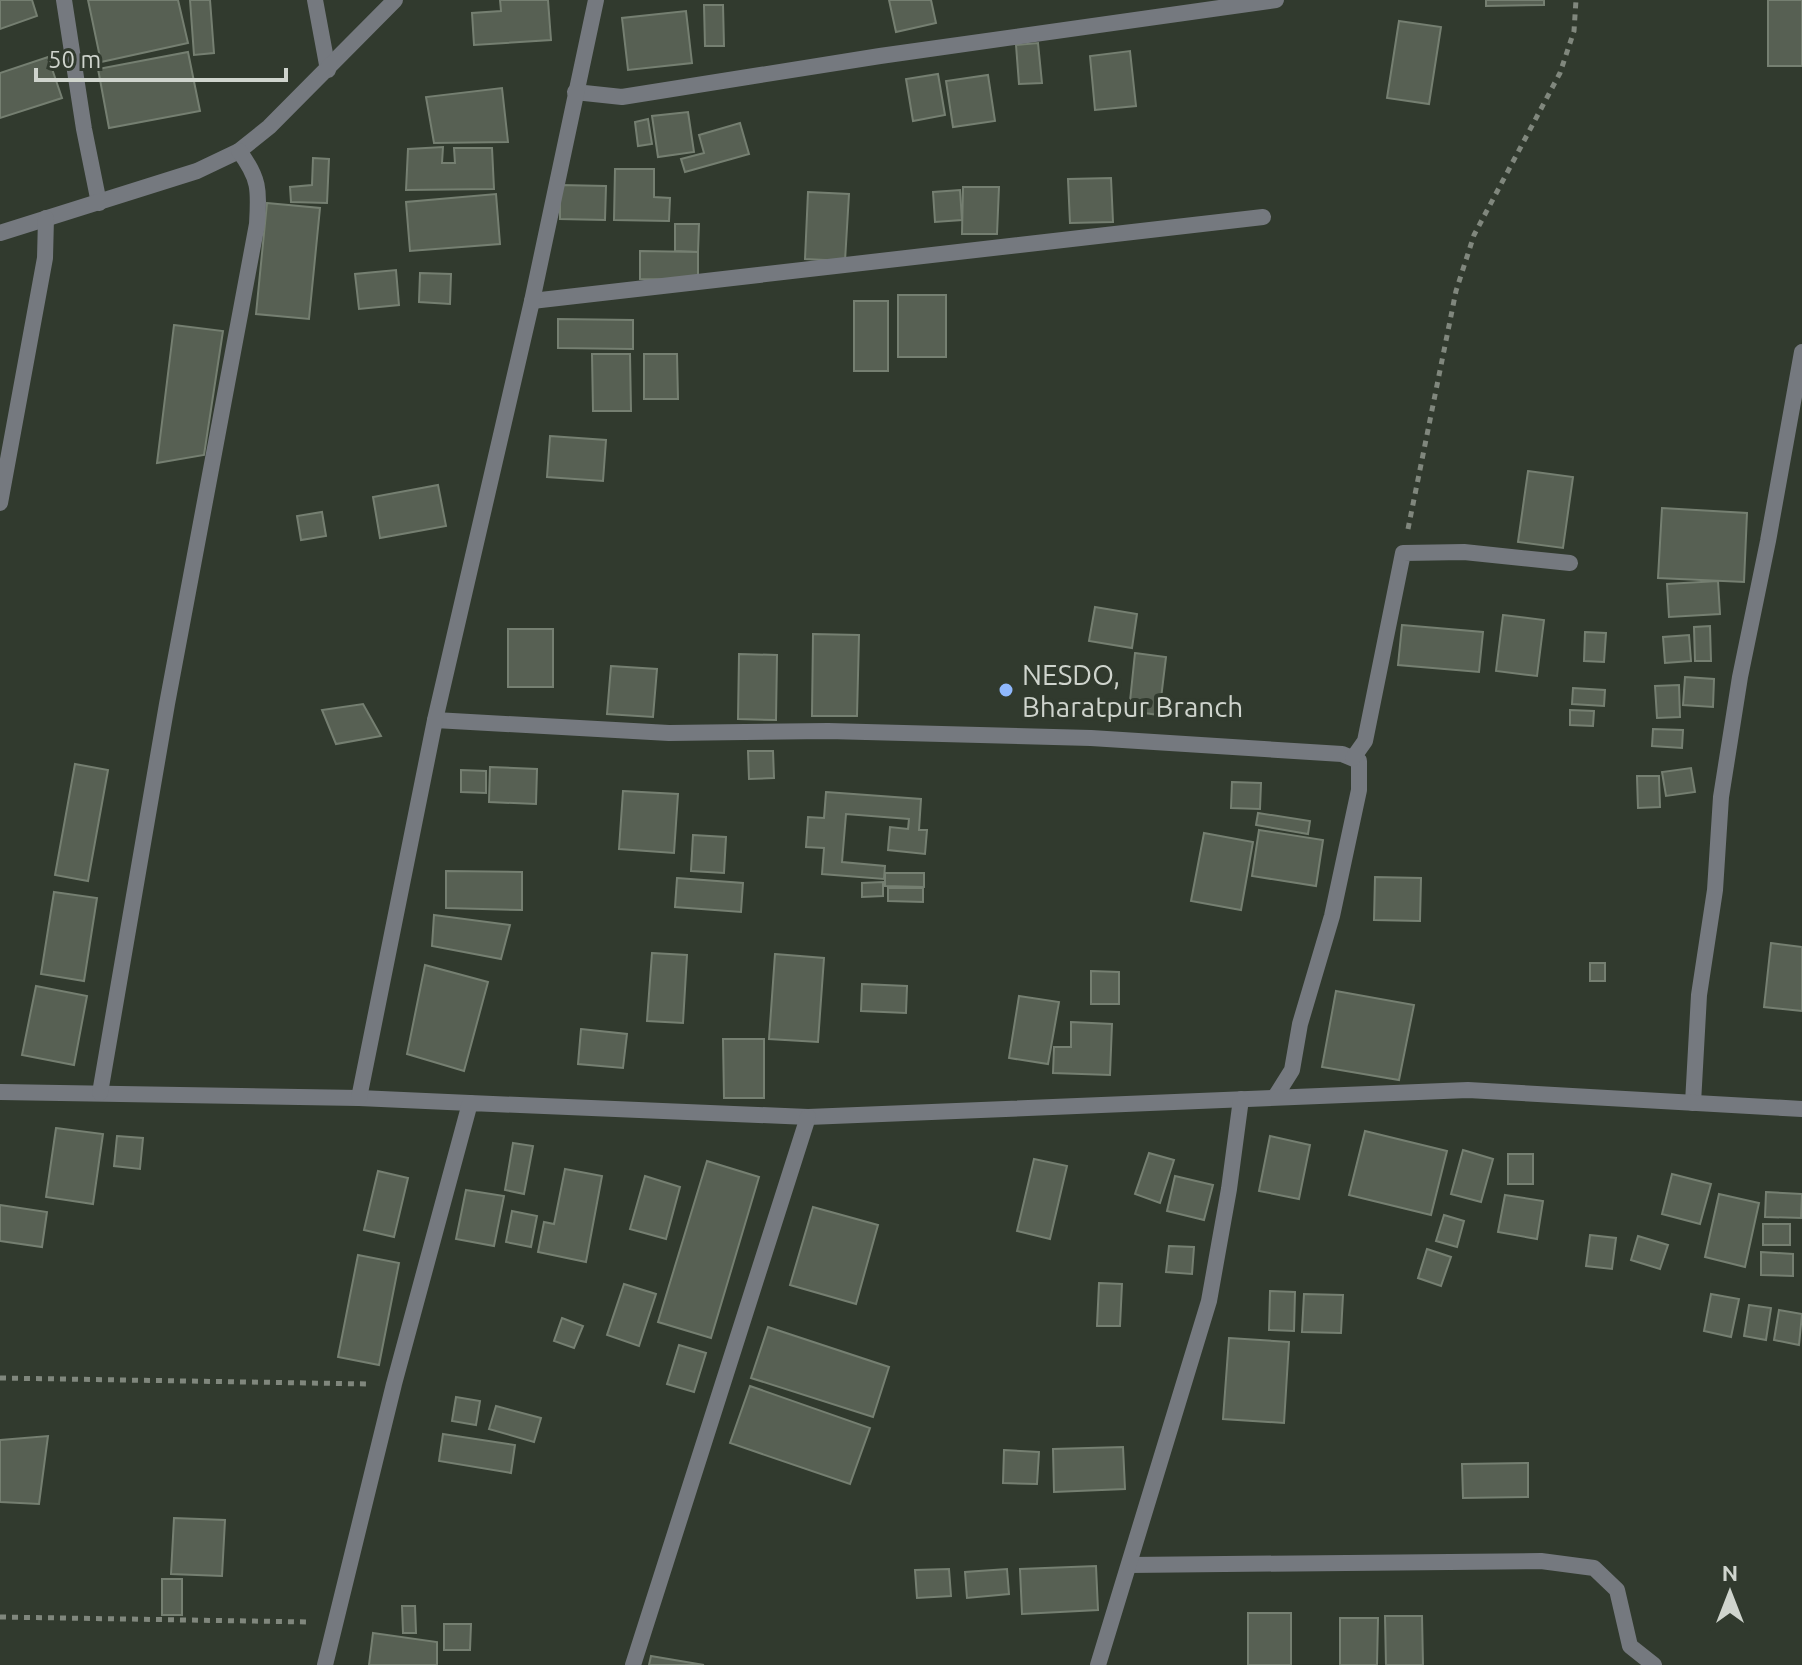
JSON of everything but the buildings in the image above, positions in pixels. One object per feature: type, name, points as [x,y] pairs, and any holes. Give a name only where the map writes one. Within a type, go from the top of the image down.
[{"type":"street","points":[[64,0],[99,203]]},
{"type":"street","points":[[315,0],[328,70]]},
{"type":"street","points":[[0,233],[197,171],[239,151],[269,127],[328,70],[395,0]]},
{"type":"street","points":[[359,1098],[435,720],[532,301],[596,0]]},
{"type":"street","points":[[575,92],[622,97],[880,56],[1276,0]]},
{"type":"street","points":[[100,1093],[167,704],[257,224],[259,195],[254,171],[239,151]]},
{"type":"street","points":[[532,301],[1263,217]]},
{"type":"street","points":[[0,503],[45,258],[46,218]]},
{"type":"street","points":[[1693,1103],[1699,995],[1715,890],[1721,797],[1740,677],[1802,352]]},
{"type":"street","points":[[1353,758],[1365,741],[1403,553],[1464,552],[1570,563]]},
{"type":"street","points":[[435,720],[669,733],[828,731],[1091,738],[1342,754],[1353,758],[1359,761],[1359,790],[1332,916],[1300,1024],[1292,1070],[1275,1097]]},
{"type":"street","points":[[0,1092],[359,1098],[808,1117],[1468,1090],[1802,1109]]},
{"type":"street","points":[[1098,1665],[1209,1301],[1241,1099]]},
{"type":"street","points":[[325,1665],[394,1384],[470,1103]]},
{"type":"street","points":[[633,1665],[808,1117]]},
{"type":"street","points":[[1129,1565],[1541,1561],[1594,1568],[1617,1590],[1630,1646],[1654,1665]]},
{"type":"path","points":[[1403,553],[1456,291],[1474,235],[1560,73],[1574,31],[1576,0]]},
{"type":"path","points":[[0,1378],[394,1384]]},
{"type":"path","points":[[0,1617],[335,1622]]},
{"type":"place","name":"NESDO, Bharatpur Branch","points":[[1006,690]]}]
